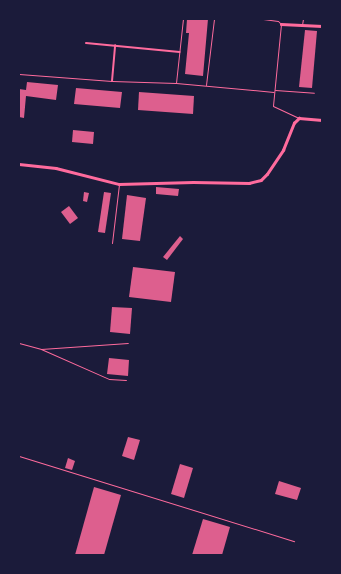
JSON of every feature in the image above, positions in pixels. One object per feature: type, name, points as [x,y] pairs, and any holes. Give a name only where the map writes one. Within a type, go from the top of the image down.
[{"type":"street","points":[[281,24],[322,26]]},
{"type":"street","points":[[86,43],[180,52]]},
{"type":"street","points":[[112,81],[115,45]]},
{"type":"street","points":[[19,164],[56,168],[119,184],[256,182],[267,174],[283,150],[294,123],[299,118],[322,120]]},
{"type":"lane","points":[[176,83],[183,19]]},
{"type":"lane","points":[[206,86],[214,19]]},
{"type":"lane","points":[[263,19],[278,21],[281,24],[273,106],[299,118]]},
{"type":"lane","points":[[302,25],[303,19]]},
{"type":"lane","points":[[19,74],[314,93]]},
{"type":"lane","points":[[112,242],[119,184]]},
{"type":"lane","points":[[19,343],[41,349],[109,379],[126,380]]},
{"type":"lane","points":[[41,349],[128,343]]},
{"type":"lane","points":[[19,456],[294,541]]},
{"type":"building","points":[[187,19],[208,19],[203,76],[185,74],[189,33],[186,33]]},
{"type":"building","points":[[305,30],[317,31],[312,88],[299,87]]},
{"type":"building","points":[[27,82],[58,85],[56,100],[26,96],[24,118],[19,117],[19,89],[26,90]]},
{"type":"building","points":[[76,88],[122,92],[120,108],[74,104]]},
{"type":"building","points":[[139,92],[194,96],[193,114],[138,110]]},
{"type":"building","points":[[73,130],[94,132],[93,144],[72,142]]},
{"type":"building","points":[[156,187],[179,189],[178,196],[156,194]]},
{"type":"building","points":[[84,192],[89,193],[87,202],[83,201]]},
{"type":"building","points":[[104,192],[111,193],[105,233],[98,232]]},
{"type":"building","points":[[127,195],[146,198],[140,241],[122,239]]},
{"type":"building","points":[[69,206],[78,218],[70,224],[61,212]]},
{"type":"building","points":[[180,236],[183,239],[167,260],[163,257]]},
{"type":"building","points":[[133,267],[175,272],[171,302],[129,297]]},
{"type":"building","points":[[112,307],[132,308],[130,334],[110,332]]},
{"type":"building","points":[[109,358],[129,360],[128,376],[107,374]]},
{"type":"building","points":[[128,437],[140,440],[134,460],[122,456]]},
{"type":"building","points":[[68,458],[75,461],[72,470],[65,468]]},
{"type":"building","points":[[180,464],[193,468],[184,498],[171,494]]},
{"type":"building","points":[[279,481],[301,488],[297,500],[275,494]]},
{"type":"building","points":[[94,487],[121,495],[104,555],[75,555]]},
{"type":"building","points":[[203,519],[230,527],[222,555],[192,555]]}]
